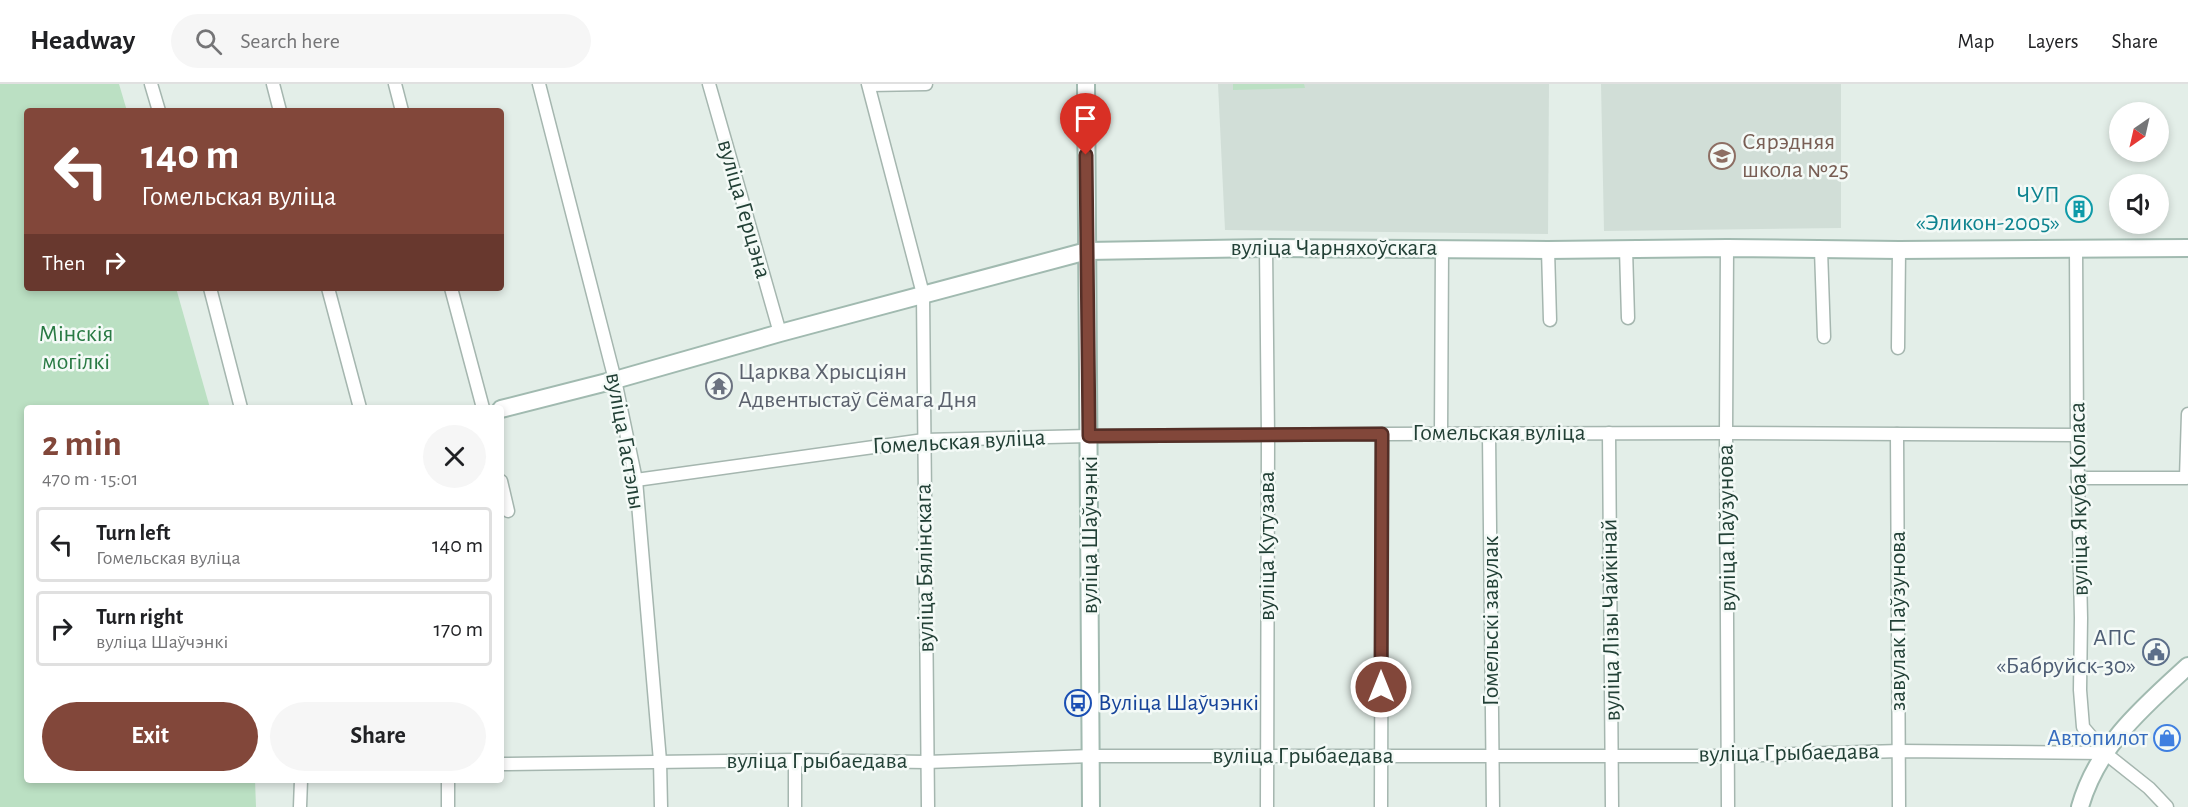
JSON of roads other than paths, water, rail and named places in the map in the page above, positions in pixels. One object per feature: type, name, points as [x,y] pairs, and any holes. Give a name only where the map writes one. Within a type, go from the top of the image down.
[{"type":"street","points":[[150,84],[158,108]]},
{"type":"street","points":[[273,84],[279,108]]},
{"type":"street","points":[[395,84],[401,108]]},
{"type":"street","name":"вуліца Гастэлы","points":[[539,84],[615,380],[636,480],[660,761],[661,807]]},
{"type":"street","name":"вуліца Герцэна","points":[[709,84],[780,333]]},
{"type":"street","points":[[869,85],[926,84]]},
{"type":"street","name":"вуліца Шаўчэнкі","points":[[1086,84],[1091,807]]},
{"type":"street","name":"вуліца Бялінскага","points":[[869,85],[923,294],[928,807]]},
{"type":"street","name":"вуліца Чарняхоўскага","points":[[504,408],[1087,251],[1266,248],[1548,250],[2188,248]]},
{"type":"street","name":"вуліца Кутузава","points":[[1266,248],[1267,807]]},
{"type":"street","points":[[1441,434],[1442,248]]},
{"type":"street","name":"вуліца Паўзунова","points":[[1728,248],[1726,433],[1728,807]]},
{"type":"street","name":"вуліца Якуба Коласа","points":[[2076,248],[2080,690],[2083,727],[2106,753],[2149,788],[2167,807]]},
{"type":"street","points":[[1626,249],[1629,318]]},
{"type":"street","points":[[1548,250],[1550,320]]},
{"type":"street","points":[[1821,250],[1824,337]]},
{"type":"street","points":[[1898,348],[1899,250]]},
{"type":"street","points":[[211,291],[240,405]]},
{"type":"street","points":[[329,291],[359,405]]},
{"type":"street","points":[[452,291],[482,405]]},
{"type":"street","points":[[2078,478],[2186,477],[2188,414]]},
{"type":"street","name":"Гомельская вуліца","points":[[636,480],[924,440],[1089,436],[1609,433],[2077,435]]},
{"type":"street","name":"вуліца Лізы Чайкінай","points":[[1609,433],[1612,807]]},
{"type":"street","points":[[1381,807],[1382,434]]},
{"type":"street","name":"завулак Паўзунова","points":[[1897,434],[1899,807]]},
{"type":"street","name":"Гомельскі завулак","points":[[1489,435],[1492,807]]},
{"type":"street","points":[[504,494],[508,511]]},
{"type":"street","points":[[2080,807],[2086,785],[2122,730],[2188,666]]},
{"type":"street","name":"вуліца Грыбаедава","points":[[504,764],[795,760],[927,762],[1091,756],[1612,754],[1728,756],[1899,751],[2106,753]]},
{"type":"street","points":[[795,760],[795,807]]},
{"type":"street","points":[[300,807],[301,783]]},
{"type":"street","points":[[448,783],[448,807]]},
{"type":"place","name":"Сярэдняя школа №25","points":[[1722,156]]},
{"type":"place","name":"ЧУП «Эликон-2005»","points":[[2079,209]]},
{"type":"place","name":"Царква Хрысціян Адвентыстаў Сёмага Дня","points":[[719,386]]},
{"type":"place","name":"АПС «Бабруйск-30»","points":[[2156,652]]},
{"type":"place","name":"Вуліца Шаўчэнкі","points":[[1078,703]]},
{"type":"place","name":"Автопилот","points":[[2167,738]]},
{"type":"park label","name":"Мінскія могілкі","points":[[76,348]]}]
